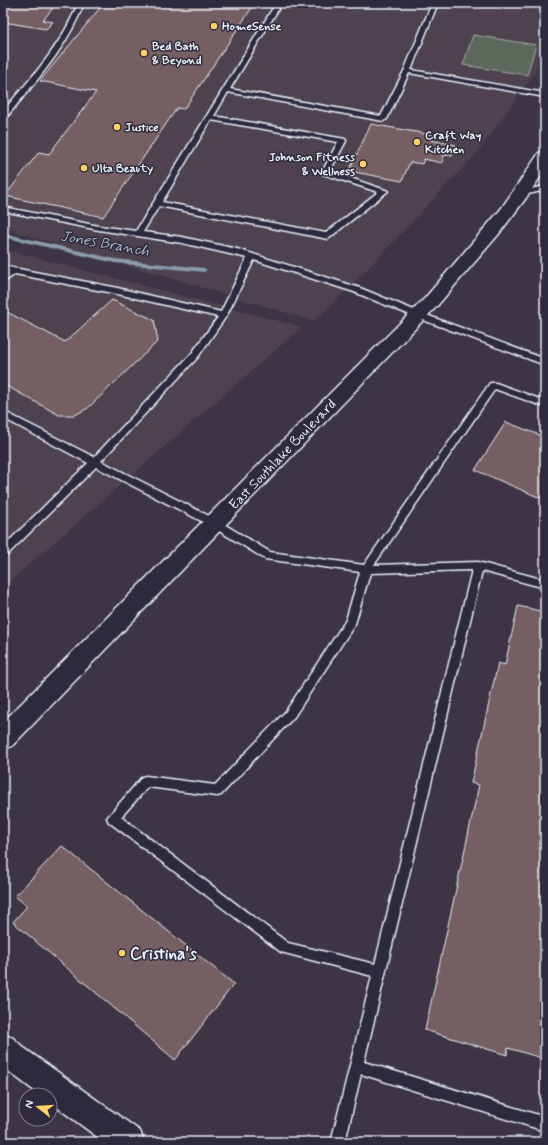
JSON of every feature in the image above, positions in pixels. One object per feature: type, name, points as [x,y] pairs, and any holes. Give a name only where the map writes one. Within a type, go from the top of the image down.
[{"type":"main road","name":"East Southlake Boulevard","points":[[3,738],[418,315],[490,234],[520,194],[545,156]]},
{"type":"main road","points":[[3,1048],[14,1058],[129,1142]]},
{"type":"lane","points":[[3,116],[64,40],[75,21],[81,3]]},
{"type":"lane","points":[[138,234],[279,3]]},
{"type":"lane","points":[[226,90],[383,118],[407,71],[435,3]]},
{"type":"lane","points":[[407,71],[545,95]]},
{"type":"lane","points":[[156,203],[328,236],[384,191],[326,172],[342,141],[209,117]]},
{"type":"lane","points":[[520,194],[545,188]]},
{"type":"lane","points":[[3,209],[99,228],[211,246],[252,257],[357,290],[418,315],[545,362]]},
{"type":"lane","points":[[3,553],[95,462],[195,355],[223,316],[252,257]]},
{"type":"lane","points":[[3,269],[112,290],[223,316]]},
{"type":"lane","points":[[3,280],[14,271]]},
{"type":"lane","points":[[380,972],[285,948],[113,818],[146,781],[217,791],[290,714],[351,621],[366,569],[493,385],[545,404]]},
{"type":"lane","points":[[3,414],[214,523],[268,556],[366,569],[478,566],[545,584]]},
{"type":"lane","points":[[338,1142],[478,566]]},
{"type":"lane","points":[[357,1066],[545,1124]]},
{"type":"shaded area","points":[[3,3],[545,3],[545,38],[534,74],[477,153],[355,282],[314,321],[3,228]]},
{"type":"shaded area","points":[[3,249],[302,327],[3,587]]},
{"type":"green space","points":[[473,35],[536,45],[527,75],[463,65]]},
{"type":"building","points":[[3,3],[57,3],[43,20],[53,22],[46,29],[3,22]]},
{"type":"building","points":[[104,3],[255,3],[184,109],[177,108],[103,217],[5,196],[39,152],[49,154],[96,92],[40,81]]},
{"type":"building","points":[[491,3],[521,3],[520,6]]},
{"type":"building","points":[[371,124],[433,135],[431,140],[456,145],[452,156],[444,155],[442,163],[424,159],[422,164],[410,162],[402,181],[349,171]]},
{"type":"building","points":[[112,300],[154,320],[158,341],[88,408],[75,415],[59,415],[3,384],[3,310],[65,342]]},
{"type":"building","points":[[506,422],[545,437],[545,500],[475,470]]},
{"type":"building","points":[[518,606],[545,612],[545,1059],[508,1048],[507,1055],[425,1030],[479,785],[471,783],[498,663],[505,665]]},
{"type":"building","name":"Cristina's","points":[[62,846],[234,984],[175,1060],[13,922],[27,906],[15,896]]},
{"type":"waterway","name":"Jones Branch","points":[[3,235],[115,261],[204,270]]},
{"type":"place","name":"HomeSense","points":[[214,26]]},
{"type":"place","name":"Bed Bath & Beyond","points":[[144,53]]},
{"type":"place","name":"Justice","points":[[117,127]]},
{"type":"place","name":"Craft Way Kitchen","points":[[417,142]]},
{"type":"place","name":"Johnson Fitness & Wellness","points":[[363,164]]},
{"type":"place","name":"Ulta Beauty","points":[[84,168]]},
{"type":"place","name":"Cristina's","points":[[122,953]]}]
